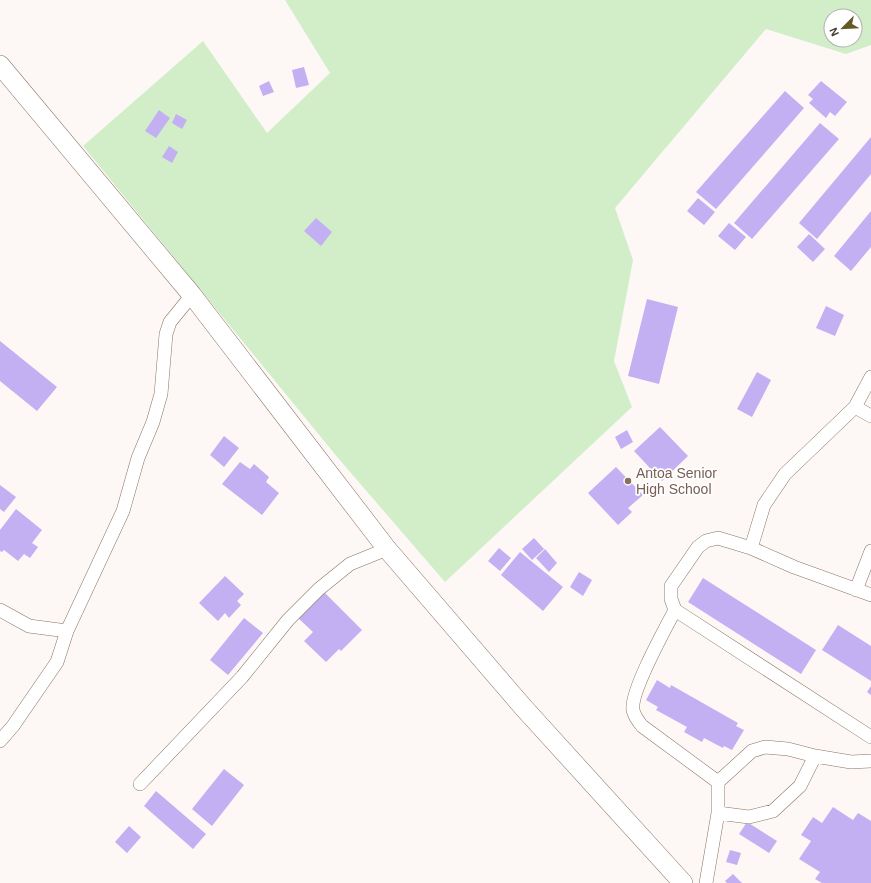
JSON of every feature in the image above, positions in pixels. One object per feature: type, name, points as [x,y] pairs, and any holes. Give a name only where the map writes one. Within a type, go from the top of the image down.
[{"type":"street","points":[[0,65],[192,296],[387,549],[523,707],[683,883]]},
{"type":"street","points":[[0,741],[13,726],[57,662],[67,631],[123,511],[138,458],[153,422],[161,394],[166,334],[170,322],[192,296]]},
{"type":"street","points":[[751,548],[764,505],[785,474],[855,407],[871,377]]},
{"type":"street","points":[[855,407],[871,416]]},
{"type":"street","points":[[871,595],[751,548],[718,538],[706,541],[698,547],[670,586],[671,599],[675,610],[871,737]]},
{"type":"street","points":[[140,784],[242,677],[288,620],[319,589],[350,564],[387,549]]},
{"type":"street","points":[[856,590],[871,551]]},
{"type":"street","points":[[0,610],[29,626],[67,631]]},
{"type":"street","points":[[675,610],[634,696],[632,709],[642,726],[718,782]]},
{"type":"street","points":[[706,883],[718,813],[718,782],[752,751],[765,747],[788,749],[815,756],[851,762],[871,761]]},
{"type":"street","points":[[718,813],[749,817],[773,811],[800,786],[815,756]]},
{"type":"green space","points":[[285,0],[871,0],[871,45],[863,48],[863,8],[823,8],[823,47],[766,29],[615,208],[633,260],[614,361],[632,407],[445,582],[338,458],[83,146],[203,41],[267,133],[330,73]]},
{"type":"green space","points":[[827,48],[863,48],[846,54]]},
{"type":"building","points":[[304,67],[309,85],[296,88],[292,70]]},
{"type":"building","points":[[269,81],[274,92],[263,96],[259,86]]},
{"type":"building","points":[[821,81],[847,102],[835,116],[830,112],[826,118],[809,103],[813,99],[808,95]]},
{"type":"building","points":[[785,91],[804,108],[716,209],[696,192]]},
{"type":"building","points":[[159,110],[170,118],[156,138],[145,131]]},
{"type":"building","points":[[176,114],[187,120],[182,129],[172,123]]},
{"type":"building","points":[[820,123],[839,139],[752,239],[734,223]]},
{"type":"building","points":[[871,137],[871,174],[817,239],[799,223]]},
{"type":"building","points":[[169,146],[178,152],[172,163],[162,157]]},
{"type":"building","points":[[698,198],[715,212],[704,225],[687,211]]},
{"type":"building","points":[[871,211],[871,247],[851,271],[834,256]]},
{"type":"building","points":[[316,218],[332,232],[321,246],[304,231]]},
{"type":"building","points":[[729,223],[746,237],[735,250],[718,236]]},
{"type":"building","points":[[809,234],[825,249],[813,262],[797,247]]},
{"type":"building","points":[[647,299],[678,307],[659,384],[628,376]]},
{"type":"building","points":[[826,306],[844,315],[835,336],[816,328]]},
{"type":"building","points":[[0,341],[57,387],[37,411],[0,381]]},
{"type":"building","points":[[757,372],[771,380],[752,417],[737,409]]},
{"type":"building","points":[[660,427],[688,456],[662,481],[634,451]]},
{"type":"building","points":[[627,430],[633,442],[621,449],[615,437]]},
{"type":"building","points":[[224,436],[239,448],[224,467],[210,455]]},
{"type":"building","points":[[240,462],[250,469],[254,464],[269,477],[266,482],[279,493],[262,515],[222,484]]},
{"type":"building","points":[[616,467],[643,495],[628,508],[632,512],[618,525],[588,493]]},
{"type":"building","points":[[0,485],[16,497],[4,512],[0,509]]},
{"type":"building","points":[[16,509],[42,530],[32,543],[38,547],[30,558],[24,554],[18,561],[4,550],[2,552],[0,551],[0,530]]},
{"type":"building","points":[[534,538],[544,549],[532,560],[522,549]]},
{"type":"building","points":[[499,548],[511,558],[500,571],[488,561]]},
{"type":"building","points":[[545,549],[557,563],[549,572],[536,558]]},
{"type":"building","points":[[520,552],[563,587],[543,611],[501,575]]},
{"type":"building","points":[[579,572],[592,580],[583,596],[570,587]]},
{"type":"building","points":[[225,576],[244,594],[237,601],[241,605],[229,618],[225,613],[218,621],[199,603]]},
{"type":"building","points":[[703,578],[816,650],[801,674],[688,602]]},
{"type":"building","points":[[323,591],[362,630],[341,651],[339,649],[326,662],[304,641],[313,632],[297,617]]},
{"type":"building","points":[[244,618],[263,633],[228,675],[210,660]]},
{"type":"building","points":[[838,625],[871,646],[871,681],[822,650]]},
{"type":"building","points":[[657,680],[670,688],[671,685],[738,723],[736,726],[744,730],[732,750],[724,746],[723,748],[704,738],[702,742],[684,732],[687,727],[656,710],[658,707],[646,700]]},
{"type":"building","points":[[871,686],[871,695],[867,692]]},
{"type":"building","points":[[224,769],[244,785],[212,826],[192,809]]},
{"type":"building","points":[[156,791],[206,834],[193,849],[144,806]]},
{"type":"building","points":[[833,807],[853,820],[858,813],[871,821],[871,883],[822,883],[815,879],[820,872],[799,859],[811,841],[801,835],[813,817],[822,823]]},
{"type":"building","points":[[747,822],[777,841],[769,853],[739,834]]},
{"type":"building","points":[[129,826],[141,837],[127,853],[115,842]]},
{"type":"building","points":[[730,850],[741,853],[737,865],[726,862]]},
{"type":"building","points":[[733,874],[742,883],[727,883],[725,881]]},
{"type":"place","name":"Antoa Senior High School","points":[[628,481]]}]
